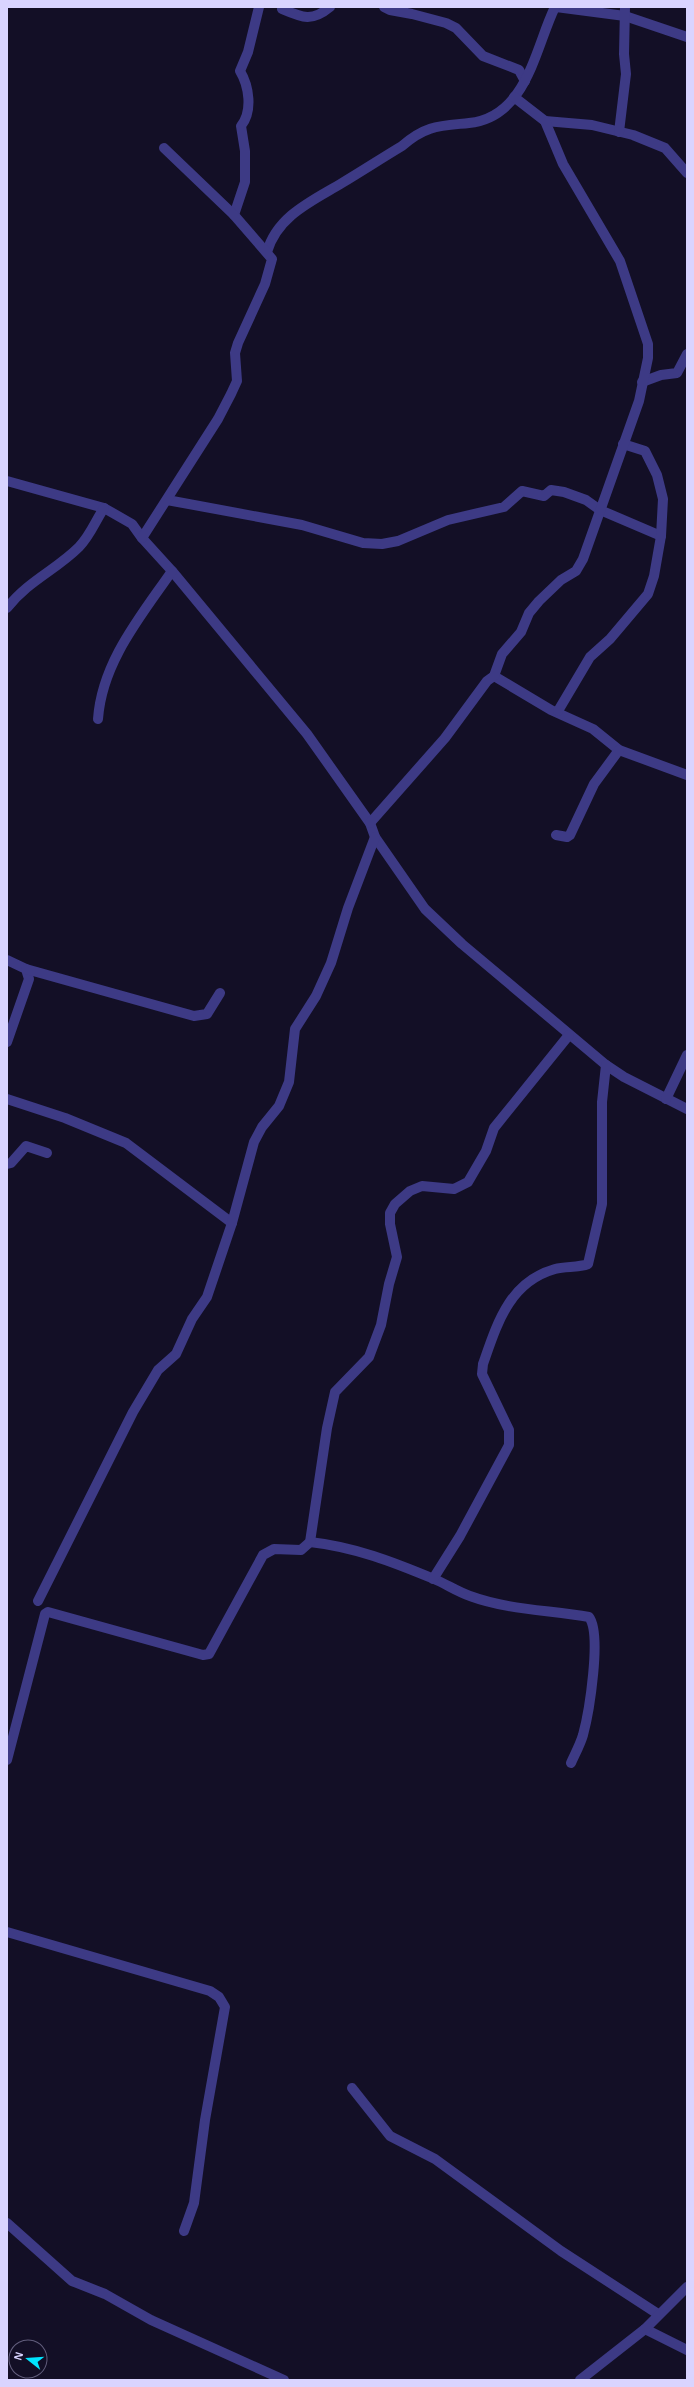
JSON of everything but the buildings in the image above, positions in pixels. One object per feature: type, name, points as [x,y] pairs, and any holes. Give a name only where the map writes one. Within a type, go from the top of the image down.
[{"type":"street","points":[[234,215],[245,182],[245,151],[241,126],[248,118],[249,87],[240,71],[248,52],[259,7]]},
{"type":"street","points":[[281,8],[293,7]]},
{"type":"street","points":[[281,8],[302,18],[320,16],[330,7]]},
{"type":"street","points":[[384,7],[390,10],[446,23],[456,28],[483,56],[519,70],[525,81]]},
{"type":"street","points":[[266,252],[278,229],[296,211],[402,146],[415,135],[428,128],[470,123],[489,118],[514,97],[525,81],[556,7],[625,12],[687,37]]},
{"type":"street","points":[[619,132],[626,74],[624,54],[625,12]]},
{"type":"street","points":[[370,823],[445,738],[487,681],[494,676],[502,654],[520,632],[529,614],[539,601],[561,580],[576,571],[583,559],[639,401],[648,358],[648,344],[620,261],[563,164],[545,121],[514,97]]},
{"type":"street","points":[[545,121],[592,125],[619,132],[664,148],[687,173]]},
{"type":"street","points":[[142,538],[218,419],[237,380],[235,353],[238,343],[271,270],[272,260],[234,215],[164,148]]},
{"type":"street","points":[[642,382],[661,375],[677,373],[687,354]]},
{"type":"street","points":[[558,711],[590,657],[610,639],[648,594],[654,576],[661,536],[663,499],[657,475],[645,452],[623,444]]},
{"type":"street","points":[[7,481],[104,508],[132,524],[142,538],[172,571],[307,734],[370,823],[375,837],[425,909],[462,944],[606,1065],[666,1100],[687,1109]]},
{"type":"street","points":[[167,500],[302,525],[363,542],[382,544],[398,541],[448,520],[504,507],[522,492],[544,496],[551,490],[564,492],[586,500],[600,510],[661,536]]},
{"type":"street","points":[[7,608],[28,585],[64,561],[81,546],[104,508]]},
{"type":"street","points":[[98,719],[108,676],[119,649],[172,571]]},
{"type":"street","points":[[494,676],[551,710],[558,711],[593,729],[619,750],[687,775]]},
{"type":"street","points":[[556,835],[567,837],[570,835],[594,784],[619,750]]},
{"type":"street","points":[[38,1601],[133,1412],[158,1370],[176,1354],[192,1319],[207,1297],[232,1222],[254,1142],[262,1127],[279,1106],[289,1082],[295,1029],[316,996],[331,963],[348,908],[375,837]]},
{"type":"street","points":[[7,960],[26,969],[194,1016],[207,1014],[220,993]]},
{"type":"street","points":[[7,1042],[28,984],[29,979],[26,969]]},
{"type":"street","points":[[7,1760],[45,1614],[52,1613],[203,1655],[209,1654],[263,1555],[274,1549],[301,1550],[310,1542],[327,1428],[335,1392],[367,1361],[376,1344],[381,1326],[389,1284],[397,1257],[390,1224],[390,1214],[395,1204],[410,1191],[422,1186],[454,1189],[468,1182],[486,1152],[494,1128],[569,1035]]},
{"type":"street","points":[[666,1100],[687,1055]]},
{"type":"street","points":[[433,1579],[460,1536],[509,1446],[509,1430],[482,1374],[485,1359],[505,1306],[519,1291],[544,1274],[556,1269],[588,1264],[602,1204],[602,1102],[606,1065]]},
{"type":"street","points":[[7,1099],[126,1143],[232,1222]]},
{"type":"street","points":[[7,1164],[11,1164],[26,1146],[48,1153]]},
{"type":"street","points":[[310,1542],[356,1549],[433,1579],[469,1596],[492,1602],[559,1614],[589,1617],[593,1629],[592,1686],[583,1736],[571,1763]]},
{"type":"street","points":[[7,1932],[210,1991],[219,1996],[225,2007],[205,2120],[194,2202],[184,2231]]},
{"type":"street","points":[[352,2088],[390,2136],[440,2162],[561,2251],[658,2314]]},
{"type":"street","points":[[7,2223],[72,2281],[105,2294],[151,2320],[284,2380]]},
{"type":"street","points":[[580,2380],[645,2329],[658,2314],[687,2287]]},
{"type":"street","points":[[645,2329],[687,2350]]}]
